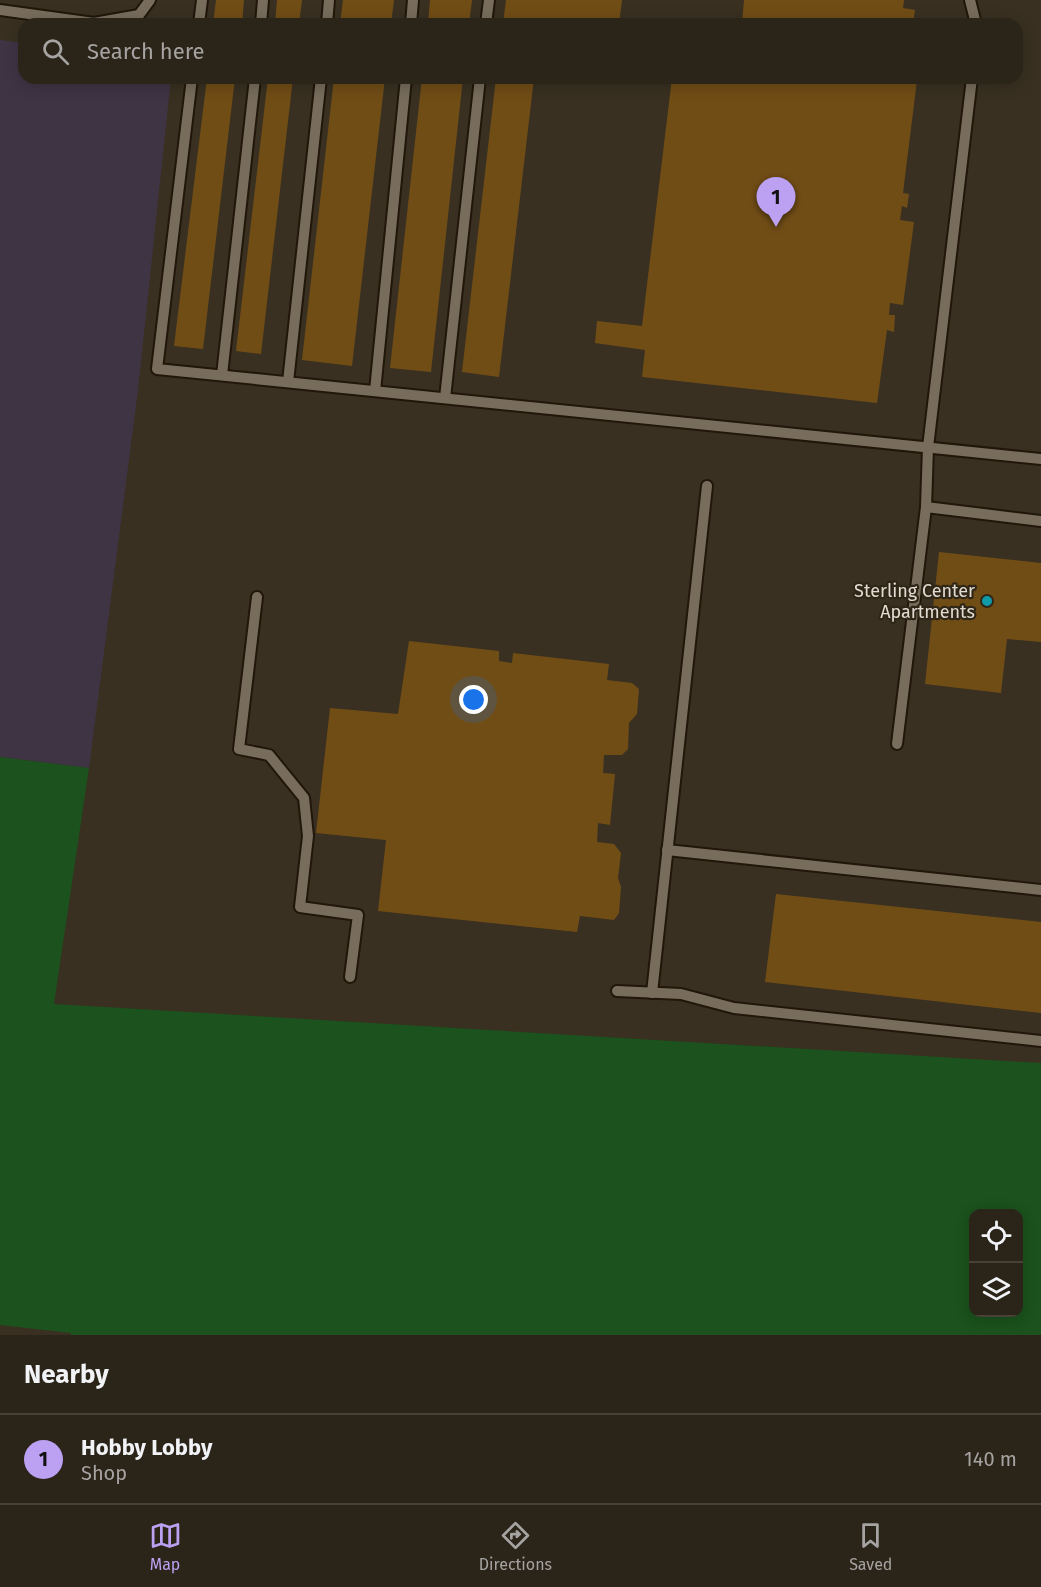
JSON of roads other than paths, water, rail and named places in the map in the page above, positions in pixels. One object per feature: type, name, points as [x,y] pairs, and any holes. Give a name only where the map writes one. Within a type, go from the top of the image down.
[{"type":"lane","points":[[122,18],[139,15],[150,0]]},
{"type":"lane","points":[[200,18],[202,0]]},
{"type":"lane","points":[[262,18],[263,0]]},
{"type":"lane","points":[[328,18],[329,0]]},
{"type":"lane","points":[[412,18],[413,0]]},
{"type":"lane","points":[[487,18],[489,0]]},
{"type":"lane","points":[[970,0],[974,18]]},
{"type":"lane","points":[[0,10],[58,18]]},
{"type":"lane","points":[[191,84],[157,369],[1041,459]]},
{"type":"lane","points":[[222,375],[254,84]]},
{"type":"lane","points":[[288,382],[320,84]]},
{"type":"lane","points":[[375,391],[405,84]]},
{"type":"lane","points":[[444,398],[479,84]]},
{"type":"lane","points":[[897,744],[926,507],[928,447],[971,84]]},
{"type":"lane","points":[[652,993],[707,486]]},
{"type":"lane","points":[[926,507],[1041,520]]},
{"type":"lane","points":[[257,597],[239,749],[269,754],[304,798],[308,836],[300,908],[358,915],[350,977]]},
{"type":"lane","points":[[667,850],[1041,890]]},
{"type":"lane","points":[[617,991],[681,994],[734,1008],[1041,1041]]},
{"type":"place","name":"Hobby Lobby","points":[[776,227]]},
{"type":"place","name":"Sterling Center Apartments","points":[[987,601]]}]
